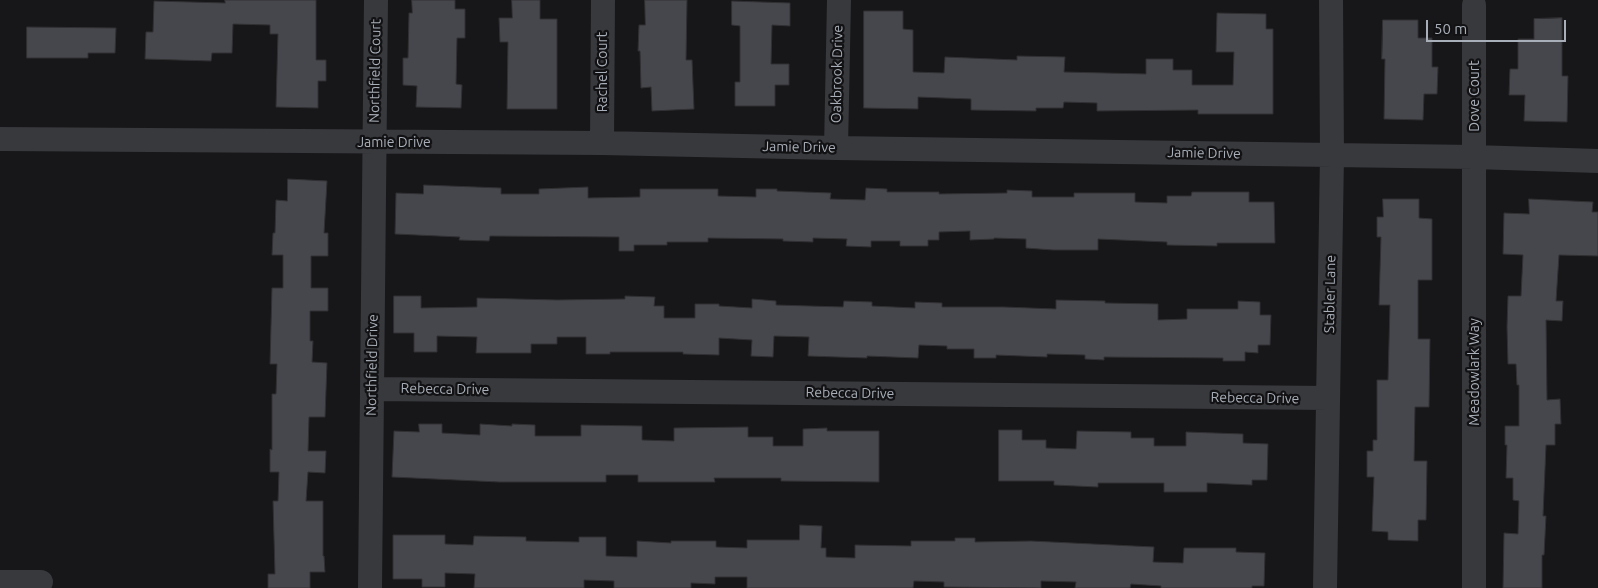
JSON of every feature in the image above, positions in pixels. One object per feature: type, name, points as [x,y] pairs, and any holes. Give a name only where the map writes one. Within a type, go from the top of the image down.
[{"type":"street","name":"Northfield Court","points":[[374,142],[376,0]]},
{"type":"street","name":"Rachel Court","points":[[602,0],[602,143]]},
{"type":"street","name":"Oakbrook Drive","points":[[836,148],[839,0]]},
{"type":"street","name":"Stabler Lane","points":[[1325,588],[1332,155],[1331,0]]},
{"type":"street","name":"Dove Court","points":[[1474,5],[1474,157]]},
{"type":"street","name":"Jamie Drive","points":[[0,138],[602,143],[1598,160]]},
{"type":"street","name":"Northfield Drive","points":[[370,588],[374,142]]},
{"type":"street","name":"Meadowlark Way","points":[[1474,157],[1474,588]]},
{"type":"street","name":"Rebecca Drive","points":[[372,389],[1328,398]]},
{"type":"street","points":[[0,582],[41,582]]},
{"type":"building","points":[[225,0],[316,0],[316,60],[326,60],[326,81],[318,81],[318,108],[276,107],[278,34],[270,34],[270,25],[233,24],[232,53],[212,53],[211,61],[145,59],[146,32],[153,32],[154,1],[225,3]]},
{"type":"building","points":[[412,0],[455,0],[455,9],[465,9],[465,38],[457,38],[456,84],[462,85],[461,108],[416,107],[417,86],[403,85],[403,58],[408,58],[409,13],[412,13]]},
{"type":"building","points":[[512,0],[540,0],[540,19],[557,19],[557,109],[507,109],[508,42],[500,42],[499,18],[512,18]]},
{"type":"building","points":[[645,0],[687,0],[686,60],[692,60],[694,109],[652,111],[651,87],[641,88],[640,51],[638,51],[639,25],[645,25]]},
{"type":"building","points":[[732,1],[790,3],[790,26],[772,25],[771,64],[789,64],[789,85],[775,85],[775,106],[735,106],[735,82],[740,82],[740,26],[732,25]]},
{"type":"building","points":[[864,11],[903,11],[903,29],[913,30],[913,72],[944,73],[945,57],[1017,60],[1017,56],[1065,57],[1064,72],[1146,74],[1146,59],[1173,59],[1173,70],[1192,70],[1192,85],[1233,85],[1234,52],[1216,52],[1217,13],[1266,14],[1266,29],[1273,29],[1273,114],[1198,114],[1198,110],[1097,111],[1097,103],[1064,102],[1063,108],[1036,108],[1036,111],[971,110],[971,99],[918,97],[918,109],[864,108]]},
{"type":"building","points":[[1562,18],[1562,76],[1568,76],[1567,122],[1524,121],[1525,95],[1509,95],[1510,69],[1518,69],[1518,39],[1534,39],[1534,19]]},
{"type":"building","points":[[1383,20],[1418,20],[1418,38],[1432,38],[1432,67],[1438,67],[1437,94],[1424,94],[1423,120],[1384,119],[1385,59],[1382,59]]},
{"type":"building","points":[[27,27],[116,28],[115,53],[88,53],[88,58],[27,58]]},
{"type":"building","points":[[288,179],[327,181],[324,233],[328,233],[328,256],[311,256],[311,288],[328,288],[328,311],[310,311],[310,341],[313,341],[312,362],[327,363],[325,417],[309,417],[308,451],[326,451],[325,473],[308,472],[306,501],[323,501],[323,556],[325,572],[310,572],[310,588],[268,588],[268,574],[275,574],[273,501],[278,501],[279,472],[270,472],[272,394],[276,394],[277,364],[270,364],[272,288],[283,288],[283,255],[272,255],[273,233],[275,233],[276,200],[287,201]]},
{"type":"building","points":[[424,185],[501,188],[501,194],[539,194],[539,189],[588,187],[588,198],[640,197],[640,189],[718,189],[718,196],[756,197],[756,189],[777,189],[777,191],[831,193],[830,199],[865,200],[866,188],[887,189],[887,192],[939,192],[939,194],[1007,193],[1007,190],[1032,191],[1032,197],[1074,197],[1074,193],[1135,193],[1135,202],[1167,203],[1167,196],[1191,196],[1192,192],[1249,192],[1249,202],[1274,202],[1275,243],[1217,243],[1217,246],[1167,245],[1167,242],[1098,239],[1098,250],[1053,250],[1026,248],[1026,239],[994,238],[970,240],[970,231],[939,232],[939,240],[928,240],[928,246],[900,246],[900,241],[871,241],[871,247],[846,246],[847,239],[813,238],[813,242],[783,241],[783,239],[708,238],[708,242],[667,242],[667,245],[634,245],[634,251],[619,251],[619,237],[490,236],[489,241],[459,240],[460,237],[395,234],[396,193],[423,194]]},
{"type":"building","points":[[1383,199],[1419,199],[1419,218],[1432,219],[1432,280],[1418,280],[1418,339],[1430,339],[1429,407],[1415,407],[1414,461],[1427,461],[1426,520],[1418,520],[1418,541],[1388,540],[1388,532],[1372,531],[1374,477],[1367,477],[1367,451],[1373,451],[1373,440],[1377,440],[1377,380],[1388,380],[1390,305],[1379,305],[1381,237],[1377,237],[1377,217],[1383,217]]},
{"type":"building","points":[[1529,199],[1593,202],[1592,212],[1598,212],[1598,256],[1559,255],[1556,301],[1563,301],[1562,321],[1546,320],[1547,400],[1560,399],[1561,424],[1555,424],[1555,445],[1546,445],[1543,516],[1546,516],[1544,555],[1542,555],[1542,588],[1503,588],[1504,533],[1518,534],[1519,501],[1513,500],[1513,478],[1506,478],[1507,445],[1505,445],[1505,426],[1519,426],[1519,385],[1517,385],[1516,364],[1508,364],[1508,296],[1521,296],[1523,255],[1503,254],[1504,213],[1529,214]]},
{"type":"building","points":[[394,296],[421,296],[421,308],[477,307],[477,298],[557,300],[625,299],[625,296],[655,297],[654,306],[664,306],[664,318],[695,318],[695,304],[719,304],[719,306],[752,308],[752,299],[776,301],[776,305],[843,307],[844,301],[872,302],[872,306],[915,308],[915,302],[942,303],[942,307],[1056,309],[1056,300],[1105,301],[1105,303],[1158,304],[1158,320],[1187,319],[1187,309],[1238,309],[1238,301],[1260,302],[1260,315],[1271,315],[1270,345],[1258,345],[1258,353],[1245,352],[1245,361],[1223,361],[1223,358],[1104,357],[1104,360],[1085,359],[1085,355],[1047,354],[1047,357],[996,355],[996,358],[974,358],[974,349],[947,349],[947,346],[919,345],[918,358],[867,356],[867,358],[808,356],[809,337],[774,336],[773,357],[751,356],[752,340],[719,338],[719,355],[683,354],[683,352],[610,352],[610,354],[586,354],[586,337],[557,337],[557,344],[531,344],[531,353],[476,353],[477,337],[437,336],[437,352],[414,352],[414,333],[394,333]]},
{"type":"building","points":[[419,424],[442,424],[442,433],[480,435],[480,424],[535,425],[535,436],[581,436],[581,425],[642,426],[642,440],[674,441],[674,428],[748,427],[748,437],[773,437],[773,446],[803,446],[803,429],[827,428],[827,431],[879,431],[879,482],[781,481],[781,478],[714,478],[715,482],[638,482],[638,475],[606,475],[606,482],[499,482],[392,477],[394,431],[419,432]]},
{"type":"building","points":[[999,430],[1022,430],[1022,440],[1046,440],[1046,448],[1076,449],[1077,431],[1131,432],[1131,438],[1154,438],[1154,446],[1186,446],[1186,432],[1243,434],[1243,443],[1268,444],[1267,480],[1252,480],[1252,485],[1207,483],[1207,492],[1164,492],[1164,483],[1098,483],[1098,487],[1054,485],[1054,481],[999,481]]},
{"type":"building","points":[[800,525],[822,526],[821,548],[826,548],[826,557],[855,558],[855,545],[911,546],[911,541],[955,541],[955,538],[975,538],[975,542],[1031,541],[1154,547],[1153,562],[1183,563],[1184,548],[1236,548],[1236,552],[1265,553],[1264,586],[1252,586],[1252,588],[1161,588],[1161,586],[1131,584],[1130,588],[1075,588],[1076,582],[1041,581],[1041,588],[944,587],[944,582],[914,581],[913,588],[747,588],[747,577],[715,577],[715,584],[691,583],[691,588],[614,588],[614,581],[584,580],[584,588],[474,588],[475,574],[445,573],[445,587],[422,587],[422,579],[393,579],[393,535],[445,535],[445,544],[473,545],[474,536],[526,537],[526,541],[579,542],[579,537],[606,537],[606,556],[637,557],[637,541],[671,543],[671,541],[716,541],[716,547],[747,548],[747,540],[799,540]]}]
